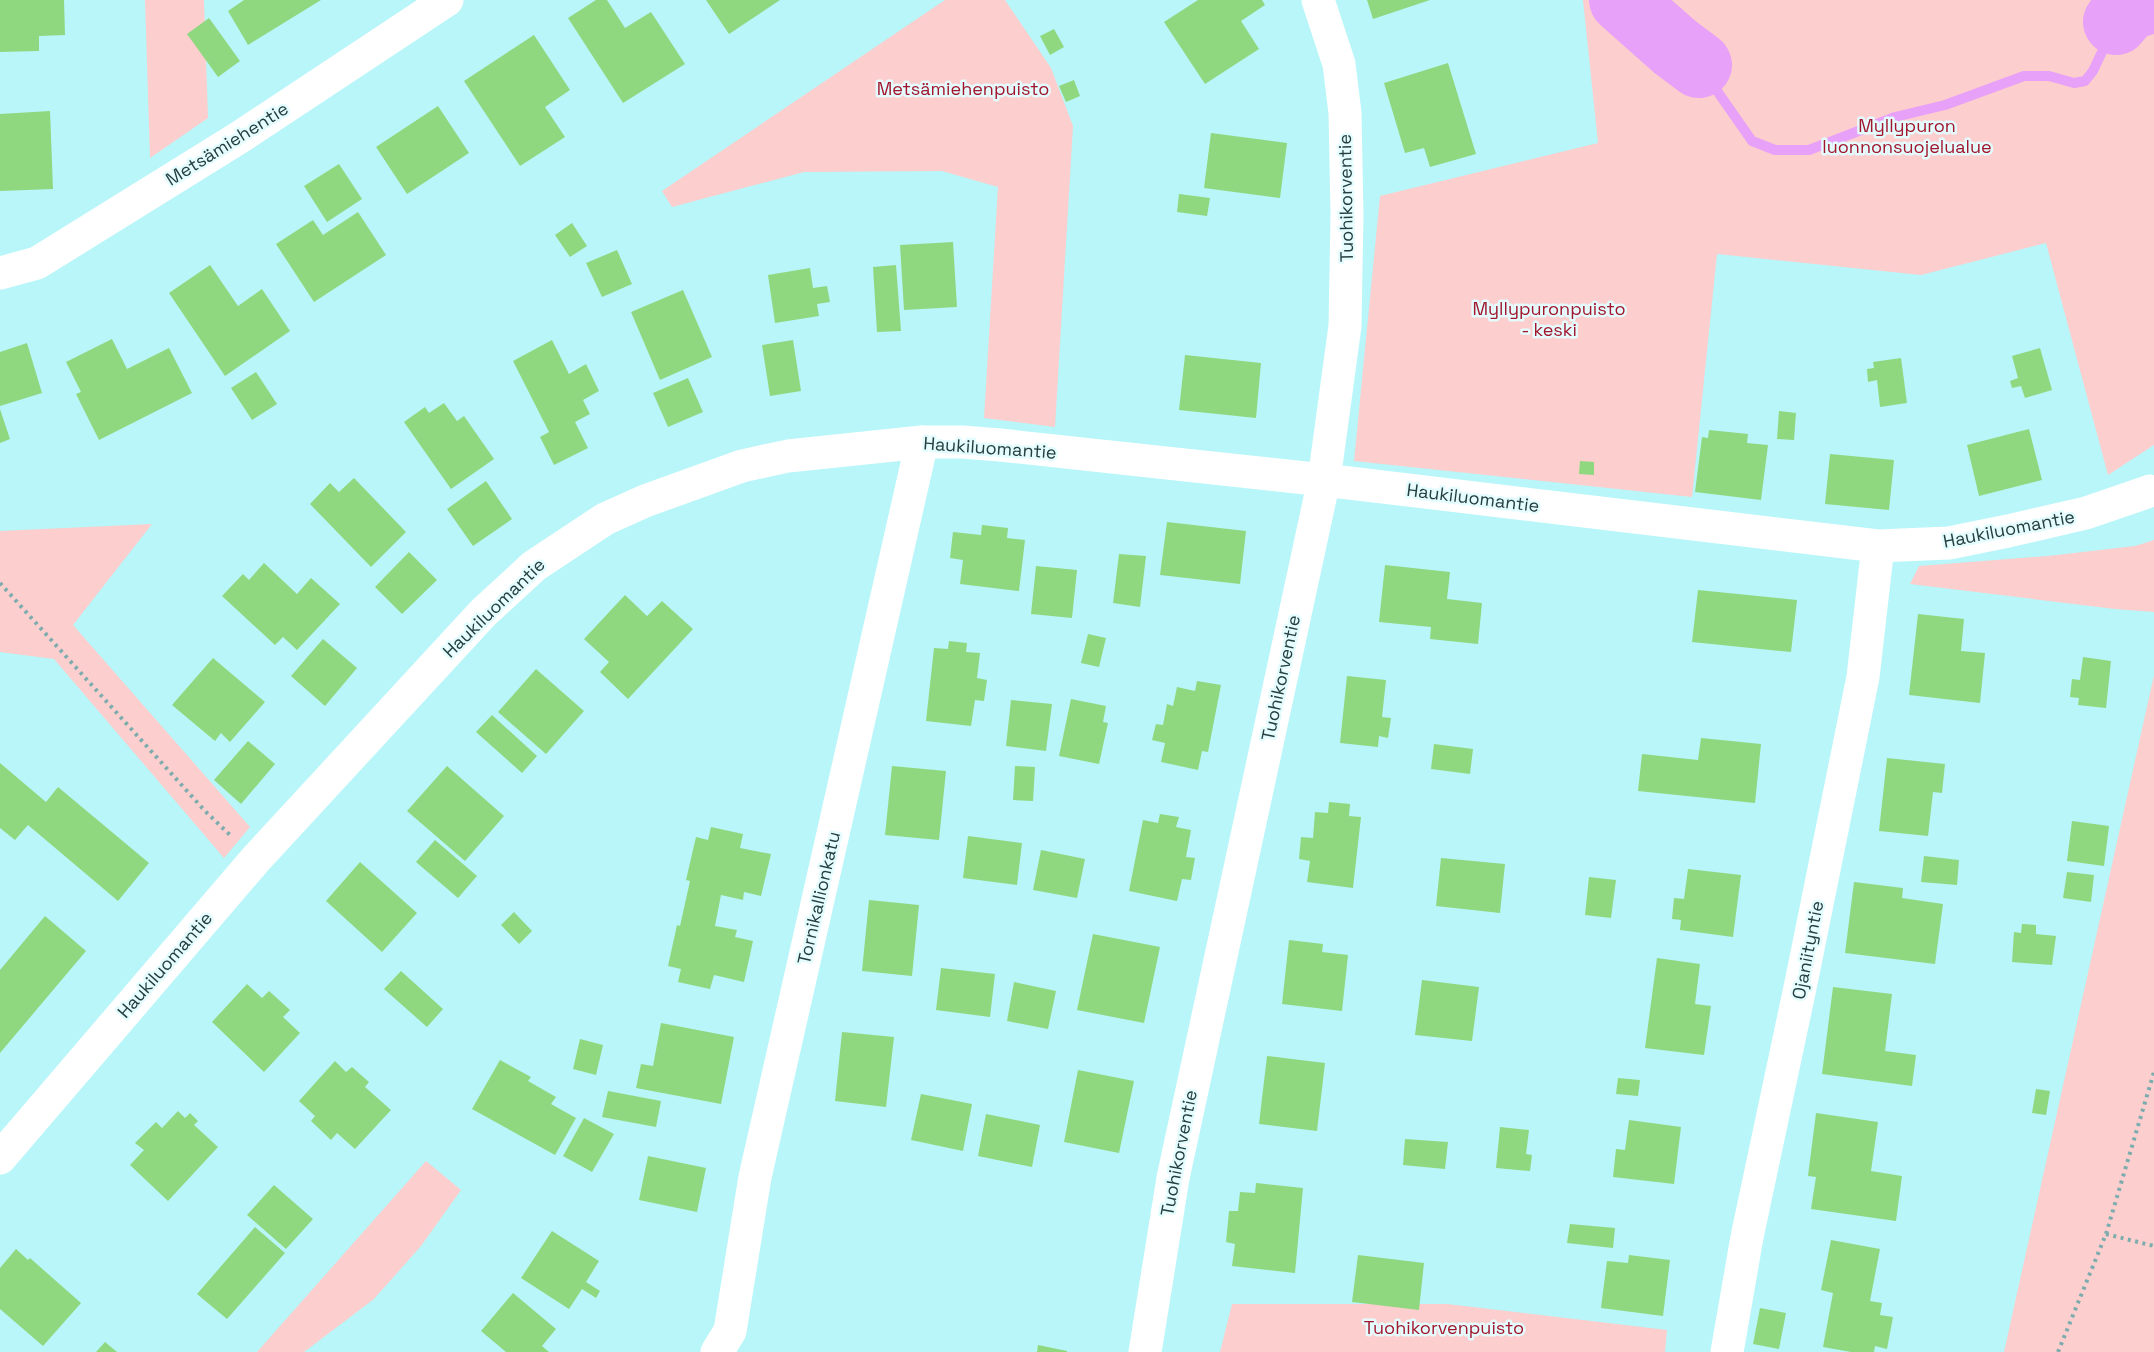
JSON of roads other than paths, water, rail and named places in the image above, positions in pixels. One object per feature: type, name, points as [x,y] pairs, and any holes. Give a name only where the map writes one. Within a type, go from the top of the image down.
[{"type":"street","name":"Metsämiehentie","points":[[0,273],[37,263],[240,137],[447,0]]},
{"type":"street","name":"Tuohikorventie","points":[[1145,1352],[1173,1178],[1324,480],[1345,326],[1347,163],[1339,64],[1318,0]]},
{"type":"street","name":"Haukiluomantie","points":[[0,1158],[256,859],[483,613],[534,566],[605,519],[645,501],[742,466],[788,456],[922,442],[962,442],[1324,480],[1878,546],[1949,543],[2086,513],[2150,491]]},
{"type":"street","name":"Tornikallionkatu","points":[[717,1352],[730,1331],[755,1178],[922,442]]},
{"type":"street","name":"Ojaniityntie","points":[[1727,1352],[1747,1237],[1863,677],[1878,546]]},
{"type":"waterway","points":[[1622,0],[1699,65]]},
{"type":"waterway","points":[[2116,22],[2132,7],[2153,0]]},
{"type":"waterway","points":[[1699,65],[1752,141],[1775,150],[1809,150],[1895,117],[1945,105],[2024,76],[2049,76],[2074,83],[2085,81],[2093,71],[2116,22]]},
{"type":"park label","name":"Metsämiehenpuisto","points":[[963,89]]},
{"type":"park label","name":"Myllypuron luonnonsuojelualue","points":[[1907,136]]},
{"type":"park label","name":"Myllypuronpuisto - keski","points":[[1549,319]]},
{"type":"park label","name":"Tuohikorvenpuisto","points":[[1444,1328]]}]
